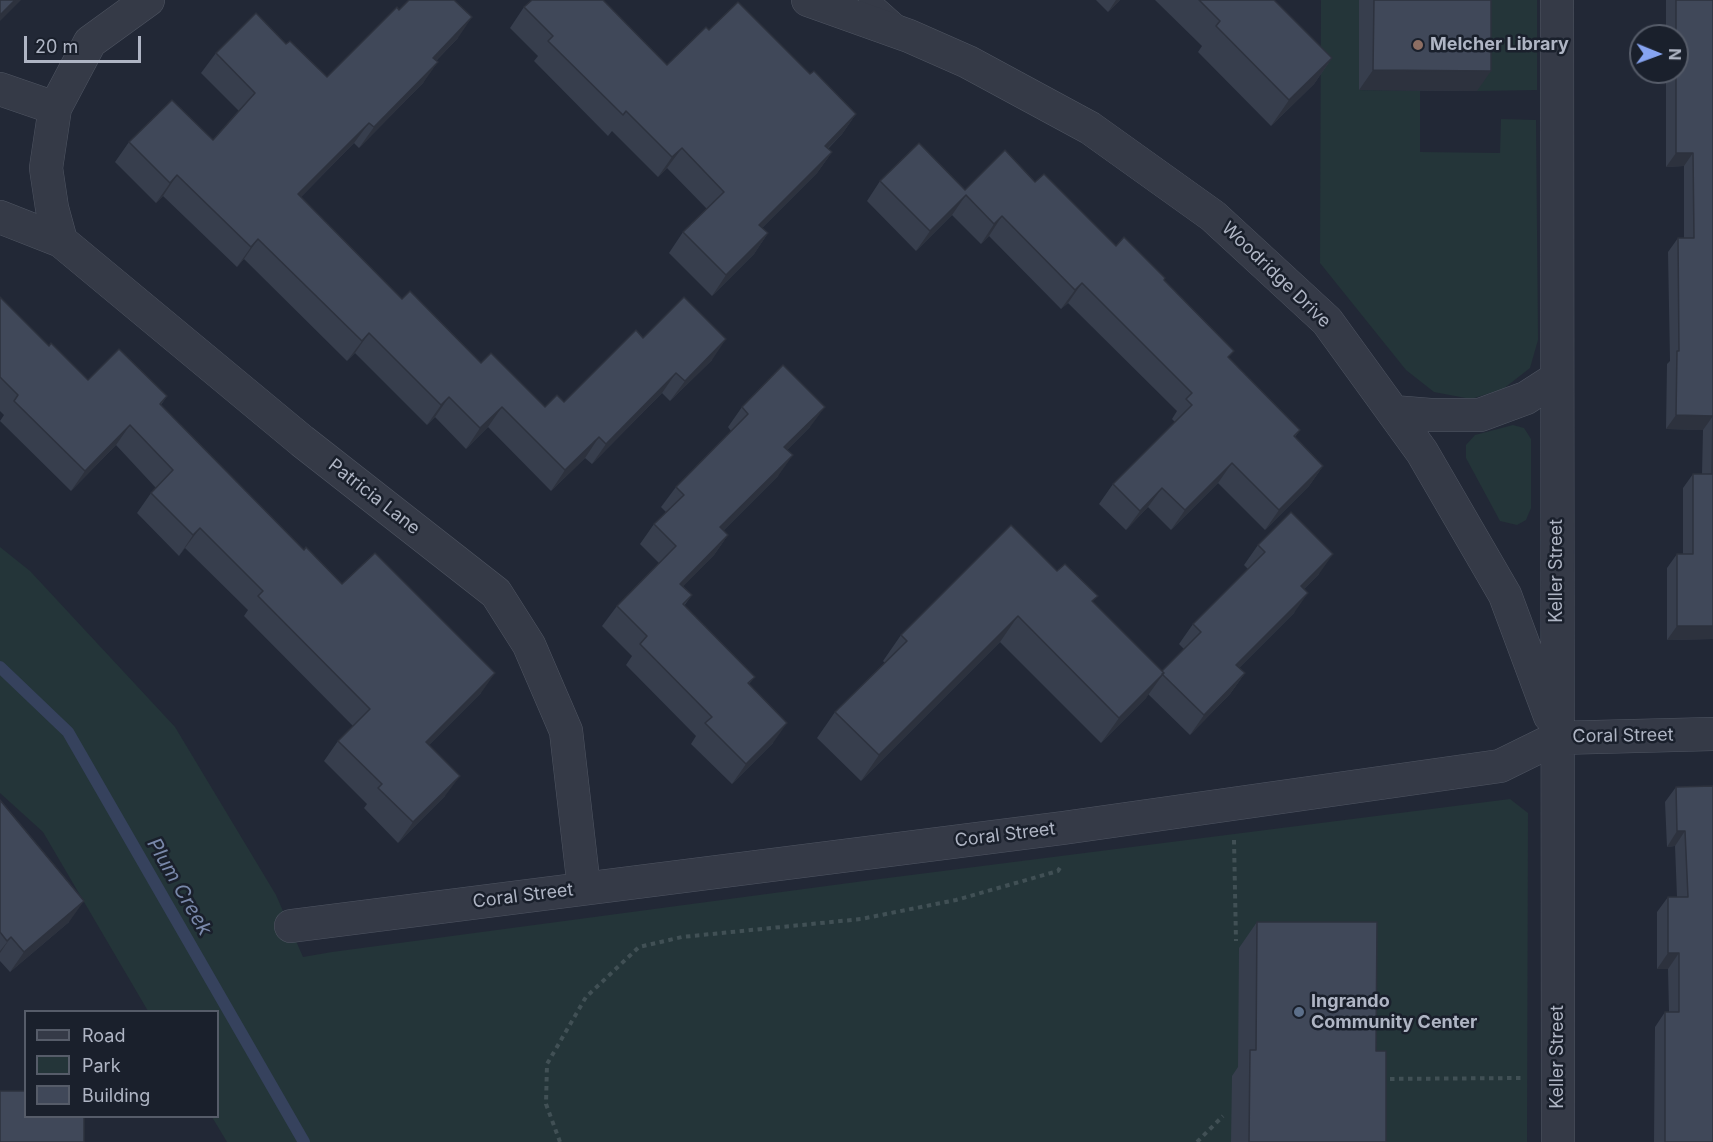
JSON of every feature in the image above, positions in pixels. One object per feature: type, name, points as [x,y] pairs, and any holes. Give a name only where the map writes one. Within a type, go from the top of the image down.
[{"type":"street","points":[[61,242],[52,208],[46,168],[55,108],[90,42],[147,0]]},
{"type":"street","name":"Woodridge Drive","points":[[808,0],[909,36],[968,62],[1090,128],[1213,216],[1327,321],[1422,452],[1505,595],[1557,738]]},
{"type":"street","name":"Keller Street","points":[[1557,0],[1558,1142]]},
{"type":"street","points":[[0,88],[55,108]]},
{"type":"street","name":"Patricia Lane","points":[[0,217],[61,242],[302,441],[496,593],[530,645],[566,731],[584,888]]},
{"type":"street","points":[[1393,412],[1480,415],[1526,398],[1557,378]]},
{"type":"street","name":"Coral Street","points":[[291,926],[1095,824],[1500,766],[1557,738],[1713,734]]},
{"type":"lane","points":[[869,0],[909,36]]},
{"type":"path","points":[[1234,804],[1236,941]]},
{"type":"path","points":[[560,1142],[546,1104],[547,1064],[586,997],[639,947],[682,937],[861,919],[956,900],[1058,871],[1095,824]]},
{"type":"path","points":[[1377,1080],[1558,1078]]},
{"type":"path","points":[[1197,1142],[1223,1116]]},
{"type":"green space","points":[[1321,0],[1359,0],[1359,90],[1420,91],[1420,152],[1500,153],[1501,119],[1536,120],[1538,340],[1530,368],[1503,389],[1471,399],[1434,392],[1406,370],[1320,263]]},
{"type":"green space","points":[[1477,0],[1537,0],[1537,90],[1477,91]]},
{"type":"green space","points":[[1513,425],[1524,428],[1531,439],[1531,508],[1526,520],[1517,525],[1500,521],[1466,458],[1466,445],[1475,435]]},
{"type":"green space","points":[[0,547],[30,571],[175,727],[276,895],[303,957],[864,881],[1510,799],[1528,813],[1527,1142],[227,1142],[213,1118],[219,1118],[219,1010],[147,1010],[43,832],[0,793]]},
{"type":"building","points":[[0,0],[15,0],[0,15]]},
{"type":"building","points":[[409,0],[454,0],[472,17],[433,58],[438,62],[374,127],[369,123],[298,194],[402,299],[410,291],[481,363],[491,353],[545,407],[557,395],[564,402],[636,330],[643,338],[684,297],[726,339],[685,381],[676,373],[606,444],[599,437],[565,470],[502,407],[480,428],[449,397],[441,405],[369,333],[362,341],[258,239],[251,247],[177,175],[170,183],[129,142],[172,100],[213,140],[255,93],[216,53],[256,13],[286,44],[290,41],[327,77],[397,7],[399,10]]},
{"type":"building","points":[[532,0],[603,0],[667,65],[706,27],[709,30],[738,2],[810,74],[814,71],[856,114],[825,146],[832,152],[759,225],[768,233],[726,275],[683,232],[724,192],[682,148],[672,157],[626,111],[623,115],[548,41],[553,36],[524,7]]},
{"type":"building","points":[[1199,0],[1274,0],[1332,58],[1289,100],[1216,26],[1220,21]]},
{"type":"building","name":"Melcher Library","points":[[1374,0],[1491,0],[1491,71],[1373,70]]},
{"type":"building","points":[[1676,0],[1713,0],[1713,416],[1676,415],[1677,351],[1679,351],[1678,238],[1694,238],[1693,153],[1676,153],[1676,84],[1689,84],[1689,24],[1676,24]]},
{"type":"building","points":[[919,143],[965,190],[1005,150],[1035,182],[1044,174],[1116,246],[1124,237],[1234,351],[1228,357],[1300,430],[1294,436],[1323,466],[1279,510],[1232,463],[1185,510],[1162,488],[1140,511],[1113,484],[1192,405],[1186,399],[1192,393],[1082,283],[1075,290],[1002,216],[994,224],[966,195],[930,231],[880,181]]},
{"type":"building","points":[[0,297],[49,346],[51,343],[88,380],[119,349],[167,396],[160,404],[304,550],[306,547],[342,584],[375,553],[495,673],[426,742],[460,776],[413,822],[378,788],[382,784],[338,741],[370,709],[258,596],[263,591],[200,528],[193,535],[151,493],[173,470],[130,425],[85,471],[14,401],[18,395],[0,377]]},
{"type":"building","points":[[783,365],[825,407],[784,447],[793,455],[720,527],[728,535],[680,584],[692,595],[683,604],[755,677],[748,683],[787,723],[746,764],[705,723],[712,717],[640,644],[647,636],[617,606],[676,546],[654,524],[684,495],[676,487],[748,414],[742,407]]},
{"type":"building","points":[[1713,416],[1713,626],[1677,626],[1677,554],[1693,554],[1693,474],[1712,474]]},
{"type":"building","points":[[1291,512],[1333,554],[1301,586],[1308,593],[1236,665],[1245,673],[1204,715],[1162,674],[1164,673],[1162,671],[1201,632],[1193,624],[1265,552],[1258,545]]},
{"type":"building","points":[[1011,525],[1057,571],[1065,564],[1098,596],[1092,601],[1164,673],[1119,718],[1018,616],[879,755],[835,712],[907,641],[901,635]]},
{"type":"building","points":[[1713,786],[1713,1142],[1665,1142],[1665,1012],[1679,1012],[1679,953],[1668,953],[1668,897],[1688,897],[1685,831],[1677,831],[1676,787]]},
{"type":"building","points":[[0,800],[84,901],[24,952],[11,937],[7,941],[0,932]]},
{"type":"building","name":"Ingrando Community Center","points":[[1257,922],[1377,922],[1376,1051],[1386,1051],[1386,1142],[1249,1142],[1250,1050],[1256,1050]]},
{"type":"building","points":[[0,1091],[24,1091],[24,1118],[84,1118],[84,1142],[0,1142]]},
{"type":"waterway","name":"Plum Creek","points":[[0,667],[68,732],[304,1142]]},
{"type":"place","name":"Melcher Library","points":[[1418,45]]},
{"type":"place","name":"Ingrando Community Center","points":[[1299,1012]]}]
